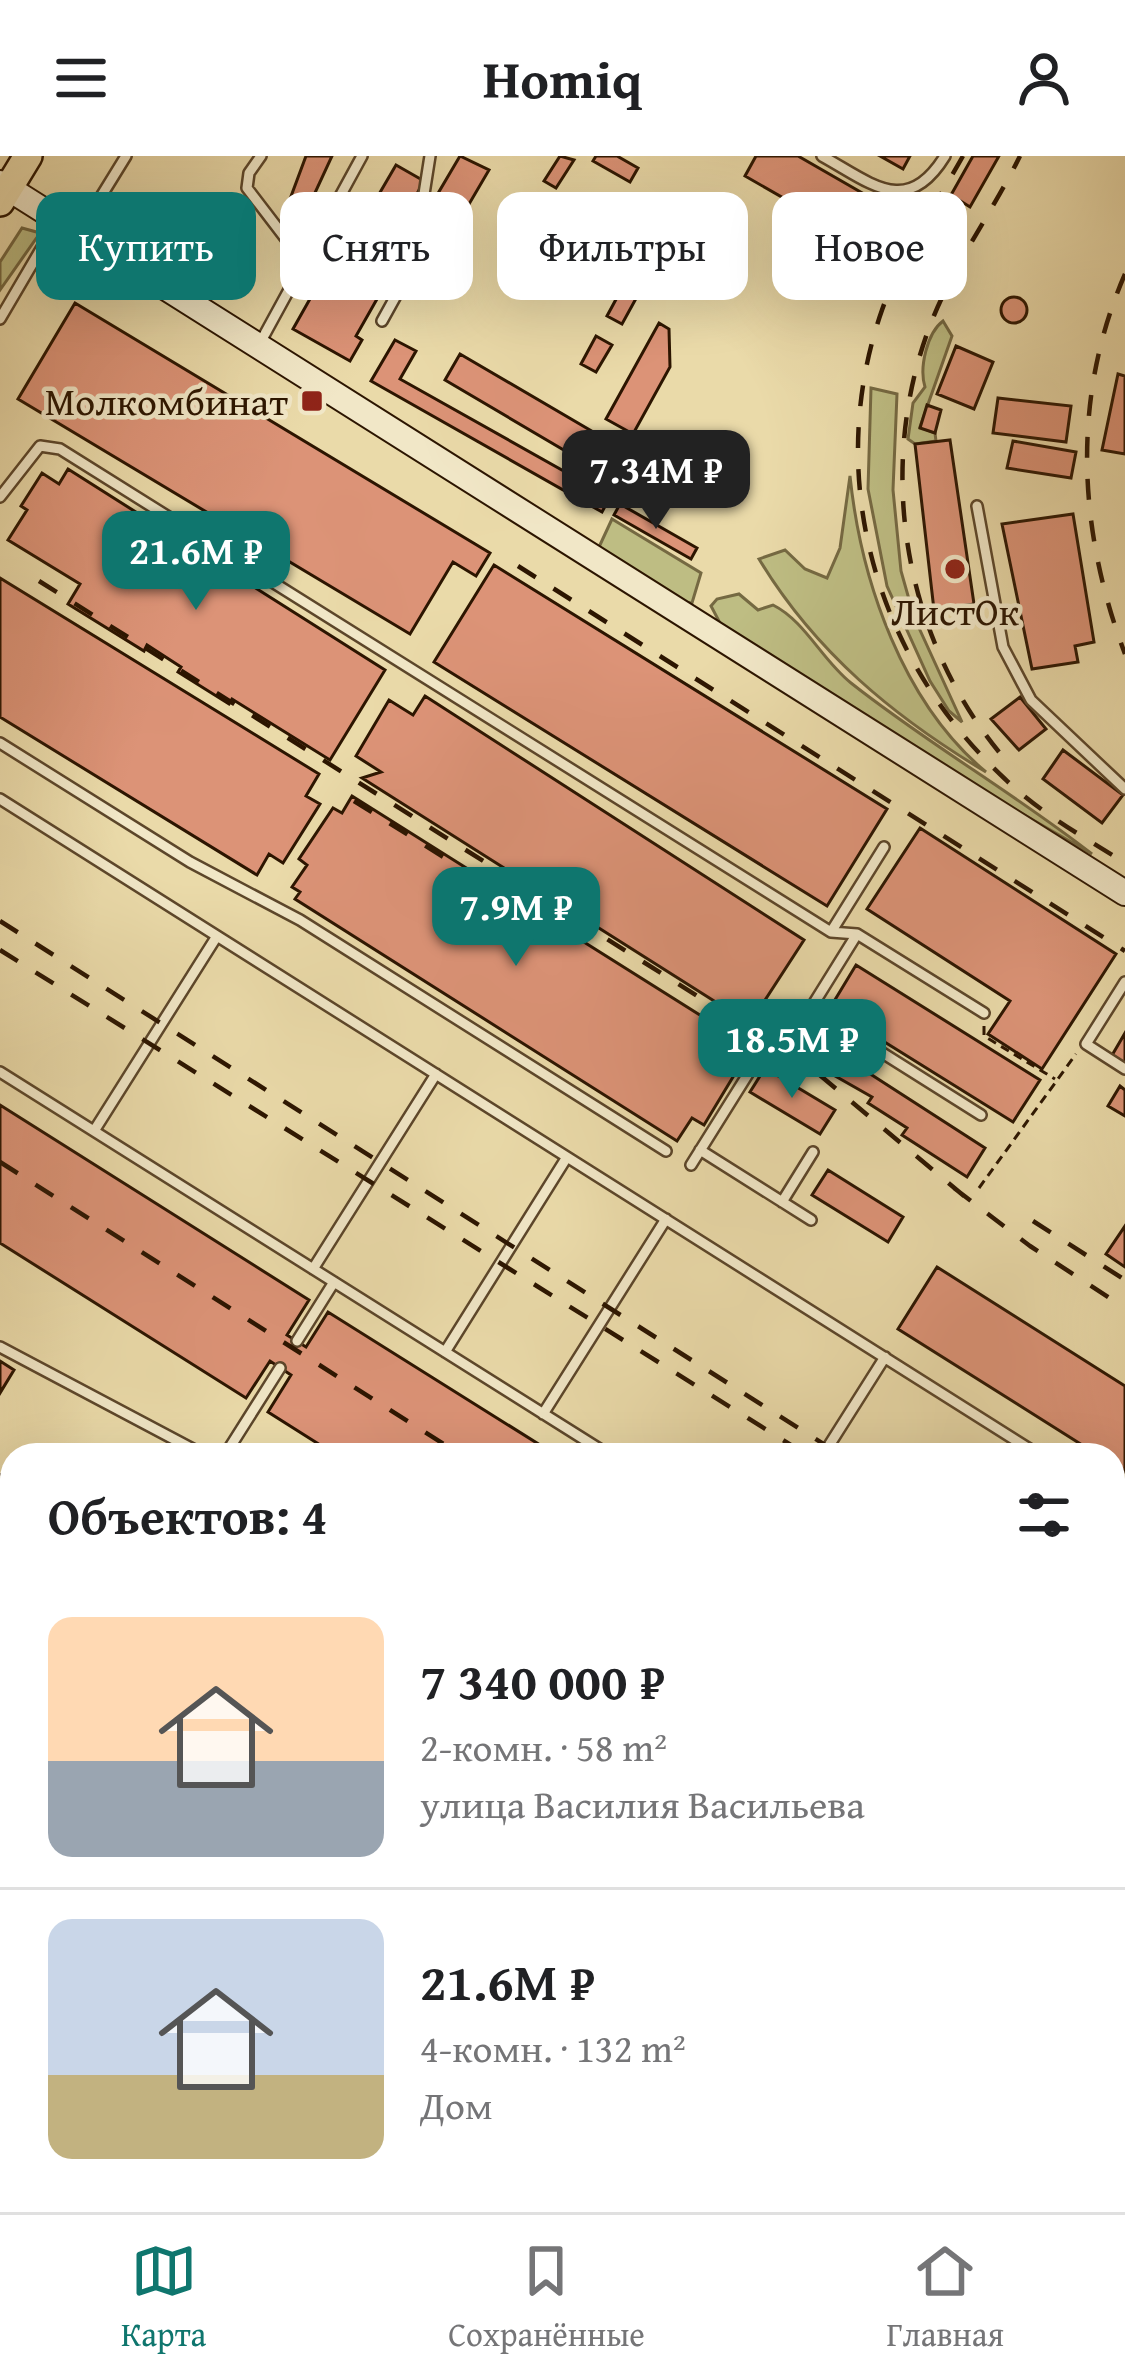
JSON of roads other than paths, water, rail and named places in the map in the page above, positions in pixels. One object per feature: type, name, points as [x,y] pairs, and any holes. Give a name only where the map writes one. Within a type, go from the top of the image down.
[{"type":"main road","points":[[28,156],[3,191],[36,209]]},
{"type":"main road","points":[[182,300],[1125,893]]},
{"type":"lane","points":[[97,192],[126,156]]},
{"type":"lane","points":[[261,156],[249,173],[247,188],[280,230]]},
{"type":"lane","points":[[343,192],[362,156]]},
{"type":"lane","points":[[424,192],[430,156]]},
{"type":"lane","points":[[822,156],[878,188],[898,193],[926,181],[945,156]]},
{"type":"lane","points":[[0,319],[36,271]]},
{"type":"lane","points":[[257,348],[284,300]]},
{"type":"lane","points":[[382,321],[393,300]]},
{"type":"lane","points":[[0,497],[40,446],[60,449],[831,932],[857,934],[984,1012]]},
{"type":"lane","points":[[977,506],[1003,647],[1031,700],[1125,789]]},
{"type":"lane","points":[[0,743],[190,862],[300,920],[666,1151]]},
{"type":"lane","points":[[0,799],[885,1357],[1013,1443]]},
{"type":"lane","points":[[831,932],[884,847]]},
{"type":"lane","points":[[691,1165],[778,1026],[811,1008],[857,934]]},
{"type":"lane","points":[[94,1130],[217,936]]},
{"type":"lane","points":[[1125,982],[1086,1044],[1125,1070]]},
{"type":"lane","points":[[811,1008],[981,1115]]},
{"type":"lane","points":[[0,1072],[590,1443]]},
{"type":"lane","points":[[313,1269],[436,1074]]},
{"type":"lane","points":[[700,1150],[811,1220]]},
{"type":"lane","points":[[782,1202],[813,1152]]},
{"type":"lane","points":[[445,1352],[567,1157]]},
{"type":"lane","points":[[543,1414],[666,1219]]},
{"type":"lane","points":[[297,1341],[334,1282]]},
{"type":"lane","points":[[0,1347],[181,1443]]},
{"type":"lane","points":[[831,1443],[885,1357]]},
{"type":"lane","points":[[233,1443],[280,1368]]},
{"type":"railway","points":[[963,156],[890,290],[865,373],[858,437],[861,501],[873,562],[894,622],[923,679],[960,731],[1033,803],[1125,863]]},
{"type":"railway","points":[[999,752],[966,705],[939,654],[920,600],[908,544],[905,429],[915,373],[933,318],[1020,156]]},
{"type":"railway","points":[[1125,274],[1096,368],[1087,464],[1098,560],[1125,654]]},
{"type":"railway","points":[[518,566],[1125,951]]},
{"type":"railway","points":[[39,581],[810,1067],[964,1196]]},
{"type":"railway","points":[[354,801],[461,868]]},
{"type":"railway","points":[[0,921],[822,1443]]},
{"type":"railway","points":[[0,950],[788,1443]]},
{"type":"railway","points":[[0,1162],[442,1443]]},
{"type":"railway","points":[[954,1188],[1030,1246],[1125,1308]]},
{"type":"railway","points":[[1033,1221],[1125,1280]]},
{"type":"place","name":"Молкомбинат","points":[[312,401]]},
{"type":"place","name":"ЛистОк","points":[[955,569]]}]
